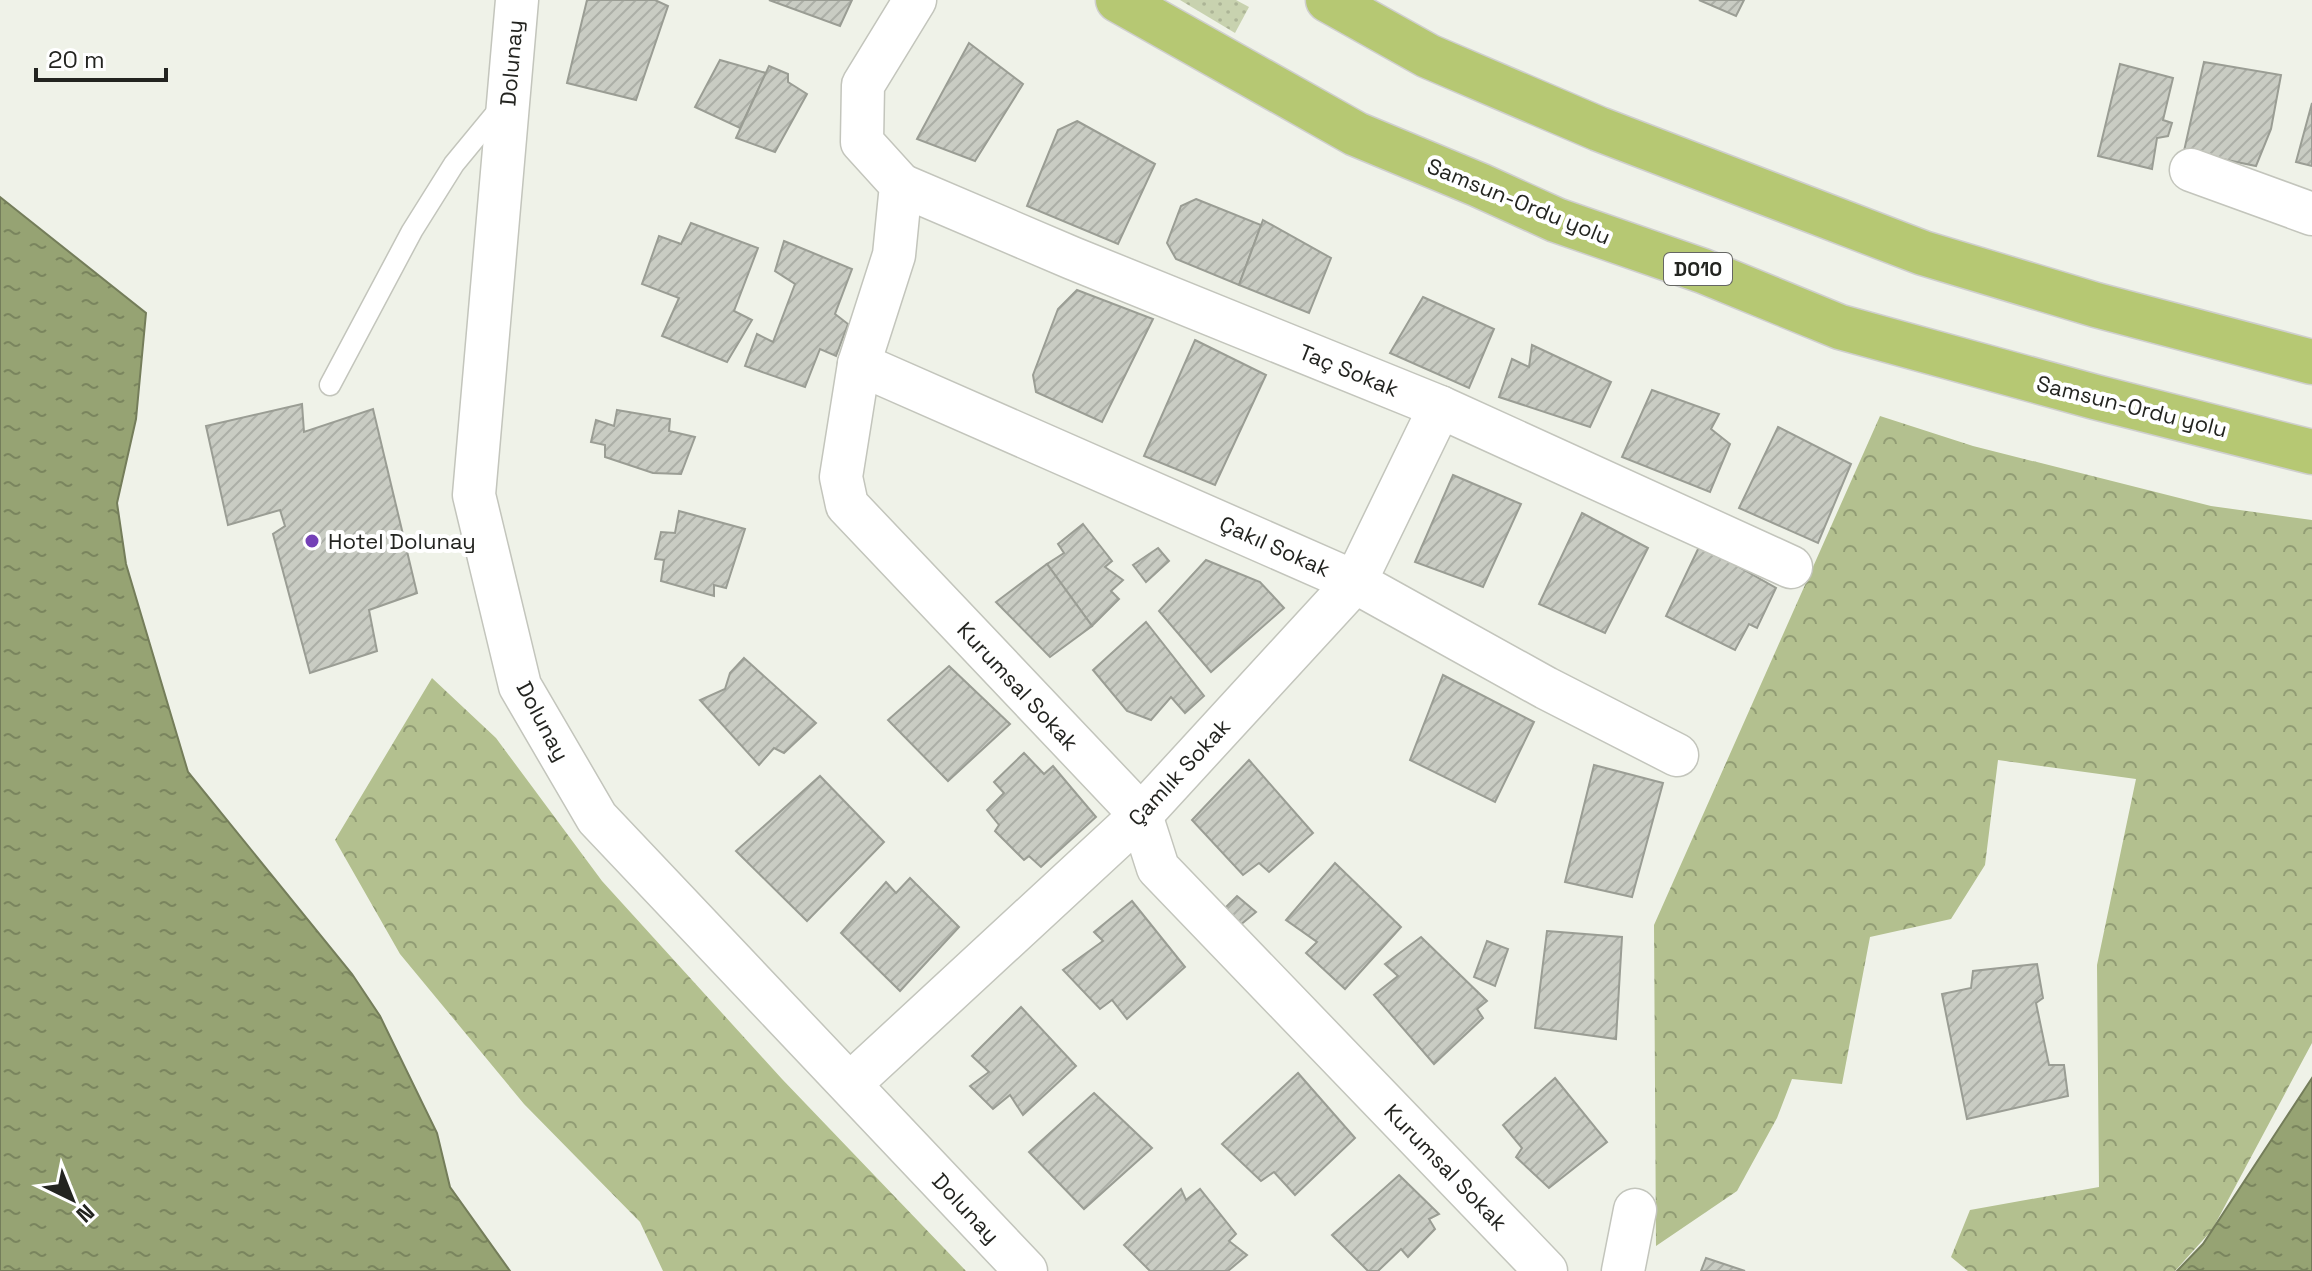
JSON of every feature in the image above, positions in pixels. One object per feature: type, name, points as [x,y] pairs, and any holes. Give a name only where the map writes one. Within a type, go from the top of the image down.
[{"type":"highway","name":"Samsun-Ordu yolu","points":[[1118,0],[1356,134],[1556,220],[1703,271],[1840,327],[2312,452]]},
{"type":"highway","points":[[1328,0],[1428,56],[1556,111],[1923,253],[2096,305],[2312,362]]},
{"type":"street","name":"Dolunay","points":[[517,0],[474,495],[520,686],[597,818],[1026,1271]]},
{"type":"street","points":[[901,185],[862,142],[863,85],[915,0]]},
{"type":"street","points":[[2191,170],[2312,214]]},
{"type":"street","name":"Kurumsal Sokak","points":[[901,185],[894,255],[859,364],[841,477],[847,505],[1141,815],[1158,868],[1546,1271]]},
{"type":"street","name":"Taç Sokak","points":[[901,185],[1440,407],[1791,567]]},
{"type":"street","name":"Çakıl Sokak","points":[[859,364],[1355,582],[1546,688],[1677,755]]},
{"type":"street","name":"Çamlık Sokak","points":[[850,1084],[1141,815],[1355,582],[1440,407]]},
{"type":"street","points":[[1623,1271],[1635,1210]]},
{"type":"lane","points":[[330,385],[412,231],[454,164],[508,98]]},
{"type":"shaded area","points":[[1180,0],[1236,0],[1249,7],[1235,33]]},
{"type":"green space","points":[[1880,416],[1973,446],[2211,506],[2312,520],[2312,1043],[2212,1230],[2175,1271],[1968,1271],[1951,1257],[1970,1210],[2099,1187],[2097,965],[2136,779],[1998,760],[1985,865],[1951,919],[1870,937],[1842,1084],[1792,1079],[1777,1118],[1737,1191],[1656,1246],[1654,925]]},
{"type":"green space","points":[[432,678],[496,738],[602,881],[782,1079],[966,1271],[663,1271],[640,1222],[524,1104],[400,954],[335,840]]},
{"type":"water","points":[[0,197],[146,313],[136,419],[117,503],[126,564],[188,772],[352,974],[380,1016],[437,1133],[450,1187],[510,1271],[0,1271]]},
{"type":"water","points":[[2312,1078],[2312,1271],[2177,1271],[2203,1244]]},
{"type":"building","points":[[587,0],[655,0],[668,6],[636,100],[567,83]]},
{"type":"building","points":[[769,0],[852,0],[840,26]]},
{"type":"building","points":[[1699,0],[1744,0],[1736,16]]},
{"type":"building","points":[[969,43],[1023,84],[975,161],[917,139]]},
{"type":"building","points":[[720,60],[766,73],[740,128],[695,107]]},
{"type":"building","points":[[2204,62],[2281,75],[2271,129],[2256,166],[2184,151]]},
{"type":"building","points":[[2120,64],[2173,78],[2163,120],[2172,123],[2168,136],[2157,138],[2152,169],[2098,156]]},
{"type":"building","points":[[769,66],[788,74],[788,82],[807,94],[775,152],[736,138]]},
{"type":"building","points":[[2312,103],[2312,166],[2296,162]]},
{"type":"building","points":[[1077,121],[1155,164],[1118,244],[1027,206],[1058,130]]},
{"type":"building","points":[[1196,199],[1261,225],[1239,285],[1176,259],[1167,243],[1181,206]]},
{"type":"building","points":[[1263,220],[1331,258],[1309,313],[1239,285]]},
{"type":"building","points":[[691,223],[758,248],[734,311],[752,320],[727,362],[662,336],[679,298],[642,284],[659,236],[681,244]]},
{"type":"building","points":[[784,241],[852,269],[835,314],[848,324],[836,356],[820,349],[805,387],[745,366],[757,334],[773,342],[795,284],[775,271]]},
{"type":"building","points":[[1077,290],[1153,319],[1102,422],[1036,392],[1033,375],[1058,309]]},
{"type":"building","points":[[1423,297],[1494,329],[1469,388],[1390,353]]},
{"type":"building","points":[[1195,340],[1266,375],[1215,485],[1144,456]]},
{"type":"building","points":[[1532,345],[1611,382],[1590,427],[1499,397],[1512,359],[1529,367]]},
{"type":"building","points":[[1652,390],[1719,414],[1711,429],[1730,444],[1710,492],[1622,457]]},
{"type":"building","points":[[302,404],[304,432],[373,409],[417,593],[369,610],[377,651],[310,673],[273,534],[285,526],[280,510],[228,525],[206,426]]},
{"type":"building","points":[[617,410],[670,419],[669,431],[695,437],[681,474],[653,473],[605,457],[605,445],[591,442],[596,420],[614,426]]},
{"type":"building","points":[[1778,427],[1851,464],[1818,543],[1739,508]]},
{"type":"building","points":[[1453,475],[1521,504],[1483,587],[1415,562]]},
{"type":"building","points":[[679,511],[745,529],[726,588],[714,585],[714,596],[661,581],[664,560],[655,559],[661,532],[675,533]]},
{"type":"building","points":[[1582,513],[1648,548],[1605,633],[1539,604]]},
{"type":"building","points":[[1083,524],[1112,561],[1105,567],[1123,580],[1111,591],[1119,599],[1092,626],[1047,564],[1064,553],[1058,544]]},
{"type":"building","points":[[1700,545],[1776,588],[1757,628],[1749,624],[1735,650],[1666,616]]},
{"type":"building","points":[[1158,548],[1169,561],[1146,582],[1133,565]]},
{"type":"building","points":[[1206,560],[1260,582],[1284,608],[1211,672],[1159,611]]},
{"type":"building","points":[[1047,564],[1092,626],[1050,657],[996,602]]},
{"type":"building","points":[[1146,622],[1204,696],[1185,713],[1171,697],[1151,720],[1127,711],[1093,670]]},
{"type":"building","points":[[744,658],[816,723],[784,753],[774,748],[759,765],[700,700],[725,689],[730,673]]},
{"type":"building","points":[[949,666],[1010,724],[948,781],[888,720]]},
{"type":"building","points":[[1443,675],[1534,722],[1495,802],[1410,760]]},
{"type":"building","points":[[1024,753],[1044,774],[1053,766],[1096,817],[1041,867],[1029,856],[1024,860],[995,831],[999,825],[987,810],[1004,793],[994,782]]},
{"type":"building","points":[[1249,760],[1313,833],[1269,872],[1259,863],[1243,875],[1192,820]]},
{"type":"building","points":[[1594,765],[1663,783],[1632,897],[1565,882]]},
{"type":"building","points":[[820,776],[884,842],[807,921],[736,851]]},
{"type":"building","points":[[1335,863],[1401,927],[1345,989],[1306,953],[1317,942],[1286,920]]},
{"type":"building","points":[[910,878],[959,927],[900,991],[841,933],[886,882],[896,893]]},
{"type":"building","points":[[1237,896],[1256,912],[1233,931],[1217,916]]},
{"type":"building","points":[[1132,901],[1185,967],[1127,1019],[1112,1000],[1100,1009],[1063,970],[1103,941],[1094,932]]},
{"type":"building","points":[[1547,931],[1622,937],[1616,1039],[1535,1028]]},
{"type":"building","points":[[1421,937],[1487,1001],[1477,1009],[1483,1018],[1434,1064],[1374,995],[1398,976],[1385,964]]},
{"type":"building","points":[[1487,941],[1508,949],[1495,986],[1474,977]]},
{"type":"building","points":[[2037,964],[2043,998],[2036,1003],[2049,1065],[2064,1065],[2068,1096],[1967,1119],[1942,994],[1971,988],[1973,971]]},
{"type":"building","points":[[1021,1007],[1076,1066],[1023,1115],[1010,1095],[993,1109],[970,1086],[989,1072],[972,1056]]},
{"type":"building","points":[[1298,1073],[1355,1138],[1295,1195],[1274,1172],[1261,1181],[1222,1144]]},
{"type":"building","points":[[1555,1078],[1607,1142],[1549,1188],[1516,1157],[1522,1148],[1503,1125]]},
{"type":"building","points":[[1094,1093],[1152,1148],[1084,1209],[1029,1152]]},
{"type":"building","points":[[1399,1175],[1439,1214],[1429,1219],[1435,1229],[1408,1257],[1401,1249],[1378,1271],[1368,1271],[1332,1235]]},
{"type":"building","points":[[1181,1189],[1186,1200],[1200,1189],[1236,1234],[1229,1241],[1247,1255],[1228,1271],[1150,1271],[1124,1245]]},
{"type":"building","points":[[1706,1258],[1745,1271],[1701,1271]]},
{"type":"place","name":"Hotel Dolunay","points":[[312,541]]}]
